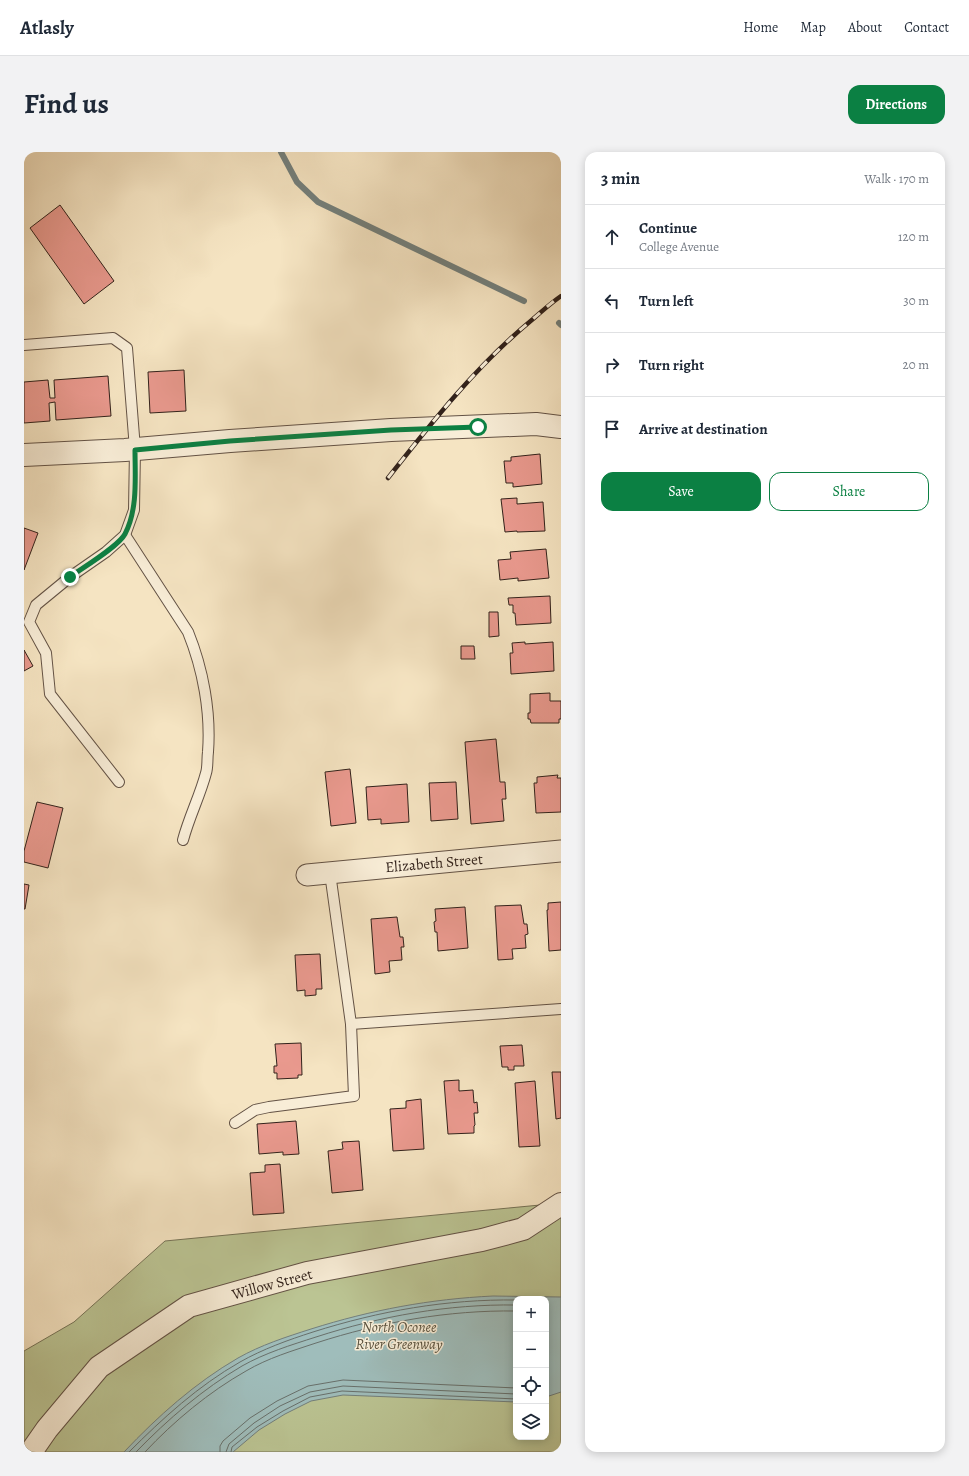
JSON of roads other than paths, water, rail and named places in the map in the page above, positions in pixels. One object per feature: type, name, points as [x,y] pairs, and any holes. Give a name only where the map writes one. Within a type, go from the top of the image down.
[{"type":"street","points":[[24,455],[135,450],[391,430],[536,424],[561,427]]},
{"type":"street","name":"Elizabeth Street","points":[[307,875],[561,851]]},
{"type":"street","name":"Willow Street","points":[[31,1452],[46,1429],[99,1367],[190,1306],[307,1273],[482,1240],[524,1229],[561,1204]]},
{"type":"lane","points":[[24,345],[113,338],[127,348],[135,450],[134,510],[125,535],[106,552],[70,577],[36,605],[29,622],[46,653],[50,694],[119,782]]},
{"type":"lane","points":[[125,535],[188,632],[194,646],[204,690],[209,732],[206,772],[182,840]]},
{"type":"lane","points":[[235,1123],[255,1110],[354,1096],[351,1024],[330,873]]},
{"type":"lane","points":[[351,1024],[561,1009]]},
{"type":"water","points":[[513,1296],[513,1402],[343,1395],[311,1401],[285,1414],[259,1430],[233,1452],[124,1452],[164,1413],[192,1389],[247,1353],[283,1338],[356,1316],[401,1306],[470,1298]]},
{"type":"water","points":[[549,1297],[561,1297],[561,1392],[549,1396]]},
{"type":"waterway","points":[[281,152],[297,182],[318,202],[524,301]]},
{"type":"railway","points":[[388,478],[438,415],[493,355],[561,296]]},
{"type":"park label","name":"North Oconee River Greenway","points":[[399,1336]]}]
